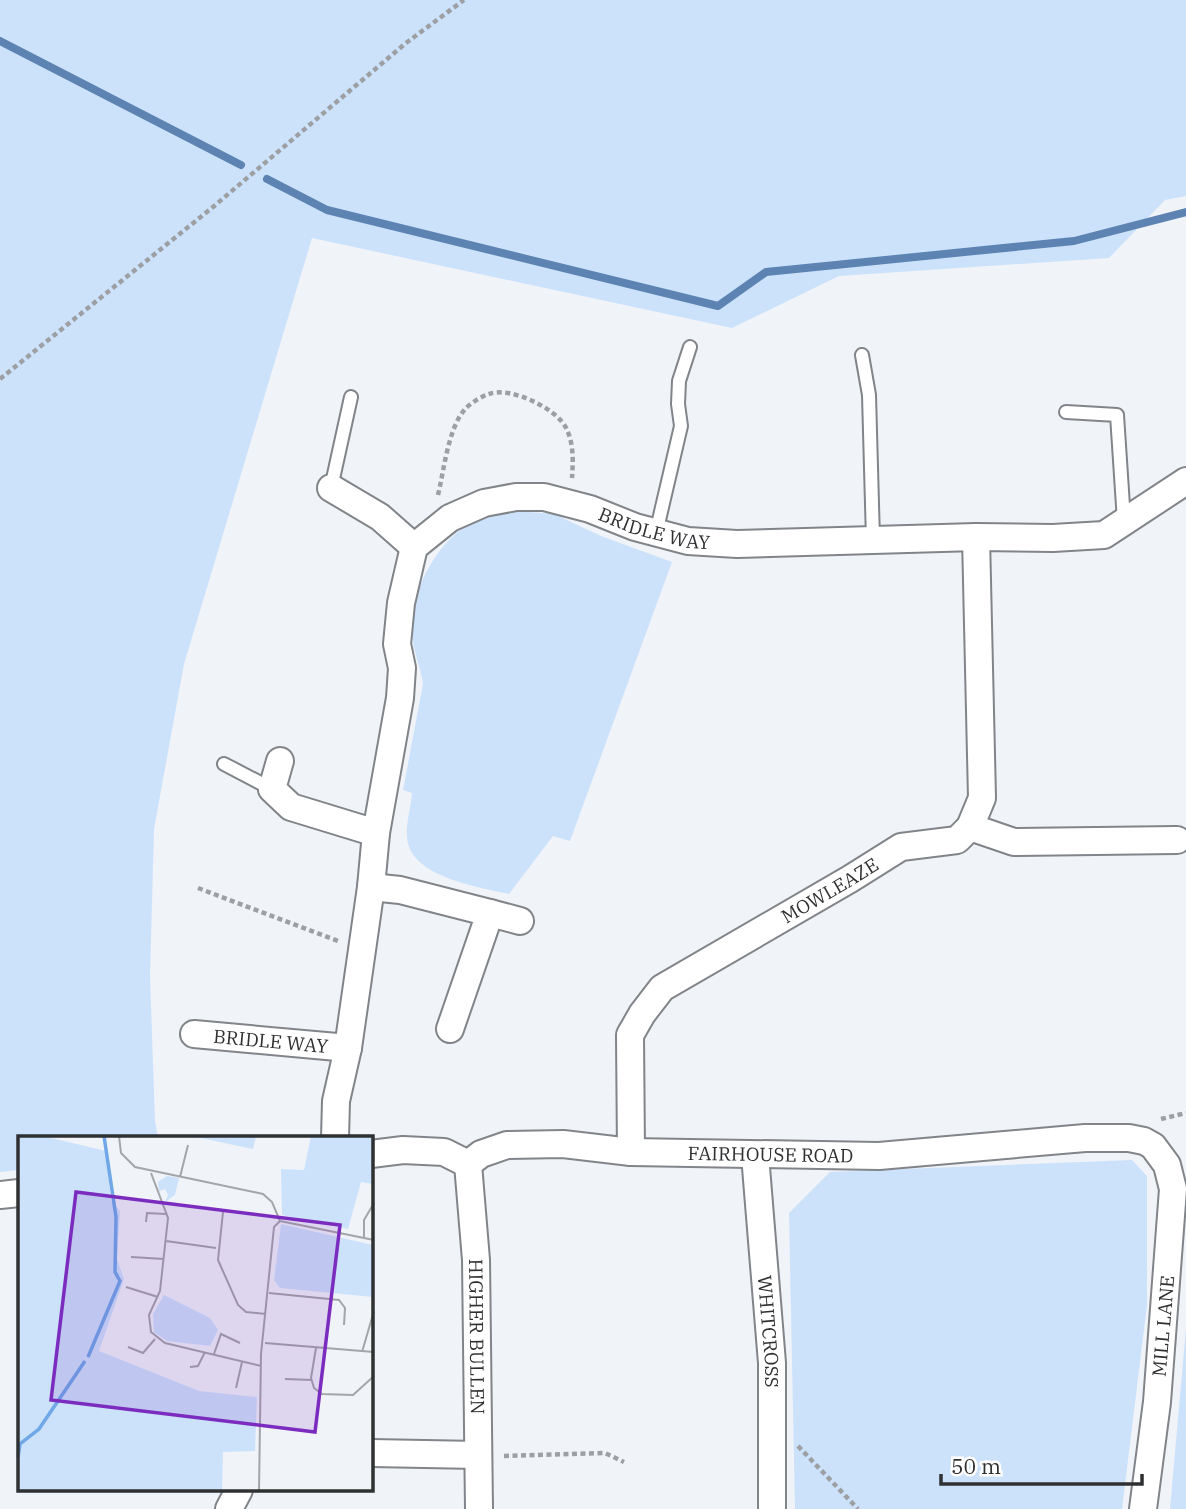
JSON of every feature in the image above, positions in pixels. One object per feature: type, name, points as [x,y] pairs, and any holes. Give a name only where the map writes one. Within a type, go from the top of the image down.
[{"type":"street","name":"BRIDLE WAY","points":[[335,1136],[336,1101],[348,1048],[372,887],[376,833],[400,698],[401,668],[397,644],[401,603],[414,547],[450,517],[484,503],[516,497],[544,497],[688,541],[737,544],[976,537],[1053,538],[1104,535],[1186,481]]},
{"type":"street","points":[[331,488],[380,517],[414,547]]},
{"type":"street","points":[[976,537],[982,798],[971,827],[1014,842],[1177,840]]},
{"type":"street","points":[[280,761],[272,789],[291,807],[376,833]]},
{"type":"street","name":"MOWLEAZE","points":[[631,1152],[630,1035],[662,988],[850,880],[901,847],[957,840],[971,827]]},
{"type":"street","points":[[372,887],[400,890],[520,921]]},
{"type":"street","points":[[450,1029],[490,913]]},
{"type":"street","name":"BRIDLE WAY","points":[[194,1034],[348,1048]]},
{"type":"street","name":"FAIRHOUSE ROAD","points":[[468,1164],[481,1154],[507,1145],[563,1144],[631,1152],[879,1156],[1085,1138],[1129,1138],[1144,1141],[1176,1160]]},
{"type":"street","points":[[373,1154],[403,1150],[444,1152],[468,1164]]},
{"type":"street","name":"WHITCROSS","points":[[755,1155],[772,1363],[772,1509]]},
{"type":"street","name":"MILL LANE","points":[[1143,1509],[1157,1402],[1176,1160]]},
{"type":"street","name":"HIGHER BULLEN","points":[[468,1164],[476,1261],[479,1509]]},
{"type":"street","points":[[0,1195],[18,1193]]},
{"type":"street","points":[[373,1453],[478,1455]]},
{"type":"street","points":[[229,1509],[238,1492]]},
{"type":"lane","points":[[656,533],[681,426],[679,381],[690,347]]},
{"type":"lane","points":[[862,355],[869,395],[873,540]]},
{"type":"lane","points":[[331,488],[351,397]]},
{"type":"lane","points":[[1066,412],[1117,415],[1125,522]]},
{"type":"lane","points":[[224,764],[272,789]]},
{"type":"path","points":[[0,379],[213,207],[406,43],[464,0]]},
{"type":"path","points":[[444,523],[436,502],[455,424],[467,407],[490,393],[508,393],[548,408],[567,429],[574,460],[569,503]]},
{"type":"path","points":[[198,888],[362,950]]},
{"type":"path","points":[[773,1445],[797,1445],[858,1509]]},
{"type":"path","points":[[478,1455],[605,1453],[624,1462]]},
{"type":"shaded area","points":[[0,0],[1186,0],[1186,196],[1165,200],[1109,258],[839,276],[732,328],[312,238],[184,664],[154,829],[150,976],[158,1136],[18,1136],[18,1170],[0,1172]]},
{"type":"shaded area","points":[[515,511],[554,514],[601,536],[672,562],[570,841],[553,836],[509,894],[447,878],[419,861],[410,850],[407,836],[412,793],[403,790],[423,684],[412,636],[412,620],[420,585],[439,552],[464,527],[482,517]]},
{"type":"shaded area","points":[[1132,1160],[1147,1176],[1147,1305],[1122,1509],[795,1509],[789,1213],[830,1172]]},
{"type":"shaded area","points":[[1186,1328],[1186,1509],[1170,1509]]},
{"type":"waterway","points":[[0,41],[241,165]]},
{"type":"waterway","points":[[267,179],[327,210],[718,306],[766,272],[1074,241],[1186,212]]}]
